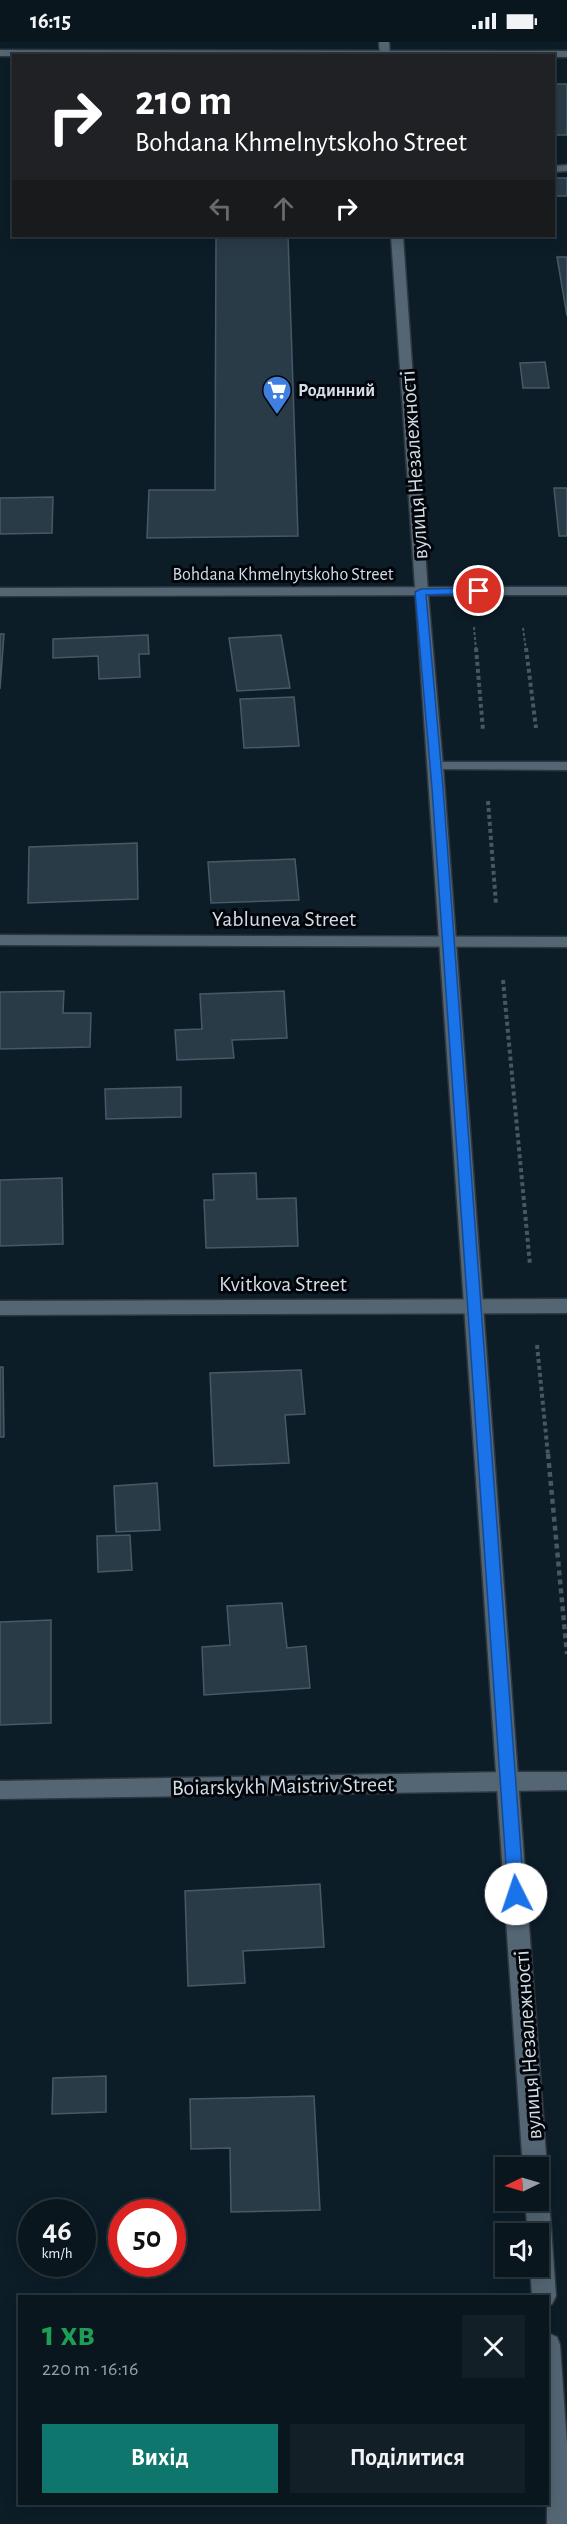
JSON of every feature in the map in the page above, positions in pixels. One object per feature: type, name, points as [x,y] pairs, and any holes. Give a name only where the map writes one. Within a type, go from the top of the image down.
[{"type":"street","points":[[0,53],[384,50],[567,54]]},
{"type":"street","name":"вулиця Незалежності","points":[[397,237],[534,2157]]},
{"type":"street","name":"Bohdana Khmelnytskoho Street","points":[[0,592],[567,591]]},
{"type":"street","points":[[436,766],[567,765]]},
{"type":"street","name":"Yabluneva Street","points":[[0,940],[567,942]]},
{"type":"street","name":"Kvitkova Street","points":[[0,1308],[567,1306]]},
{"type":"street","name":"Boiarskykh Maistriv Street","points":[[0,1790],[508,1780],[567,1781]]},
{"type":"street","points":[[538,2211],[544,2295]]},
{"type":"street","points":[[549,2360],[560,2524]]},
{"type":"path","points":[[522,622],[541,766]]},
{"type":"building","points":[[555,84],[567,84],[567,135],[555,135]]},
{"type":"building","points":[[555,178],[567,178],[567,196],[555,196]]},
{"type":"building","points":[[216,237],[288,237],[298,536],[147,538],[149,490],[215,490]]},
{"type":"building","points":[[557,257],[567,257],[567,316]]},
{"type":"building","points":[[545,362],[549,388],[523,388],[520,363]]},
{"type":"building","points":[[554,488],[567,488],[567,536],[559,536]]},
{"type":"building","points":[[53,497],[52,533],[0,534],[0,498]]},
{"type":"building","points":[[0,634],[4,634],[0,689]]},
{"type":"building","points":[[148,635],[149,654],[139,654],[140,677],[99,679],[98,656],[53,658],[53,639]]},
{"type":"building","points":[[281,635],[290,688],[237,691],[229,638]]},
{"type":"building","points":[[294,697],[299,746],[244,748],[240,699]]},
{"type":"building","points":[[137,843],[138,899],[28,903],[29,847]]},
{"type":"building","points":[[295,859],[299,900],[211,903],[208,862]]},
{"type":"building","points":[[64,991],[63,1013],[91,1013],[90,1047],[0,1049],[0,992]]},
{"type":"building","points":[[284,991],[287,1038],[232,1040],[234,1058],[177,1060],[175,1030],[202,1029],[200,994]]},
{"type":"building","points":[[181,1087],[181,1117],[106,1119],[105,1089]]},
{"type":"building","points":[[256,1173],[257,1199],[296,1198],[298,1246],[206,1248],[204,1200],[214,1200],[213,1174]]},
{"type":"building","points":[[62,1178],[63,1244],[0,1246],[0,1180]]},
{"type":"building","points":[[0,1367],[3,1367],[4,1437],[0,1437]]},
{"type":"building","points":[[301,1370],[305,1414],[285,1415],[289,1463],[214,1466],[210,1373]]},
{"type":"building","points":[[157,1483],[160,1530],[116,1532],[114,1486]]},
{"type":"building","points":[[130,1535],[132,1570],[98,1572],[97,1536]]},
{"type":"building","points":[[282,1603],[287,1648],[306,1646],[310,1688],[204,1695],[202,1647],[230,1645],[227,1606]]},
{"type":"building","points":[[51,1620],[51,1723],[0,1725],[0,1622]]},
{"type":"building","points":[[320,1884],[324,1947],[243,1951],[245,1983],[188,1986],[185,1891]]},
{"type":"building","points":[[106,2076],[106,2112],[52,2114],[53,2078]]},
{"type":"building","points":[[314,2096],[320,2210],[231,2212],[230,2148],[191,2149],[190,2099]]},
{"type":"place","name":"Родинний","points":[[277,416]]},
{"type":"route","points":[[479,591],[421,592],[516,1894]]}]
